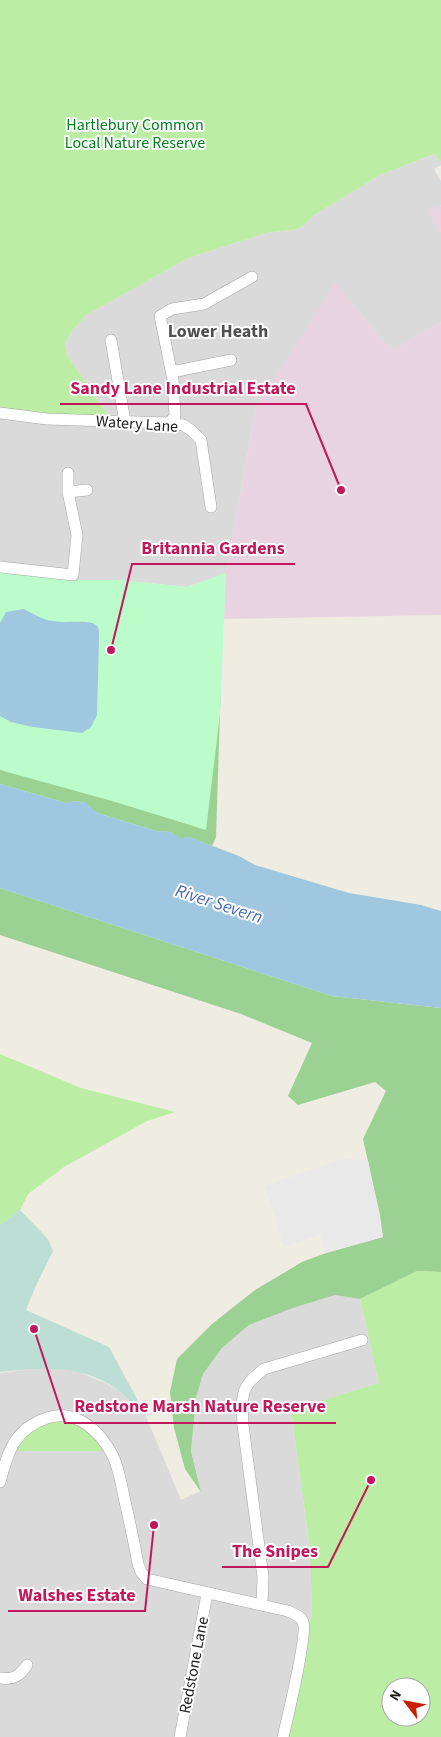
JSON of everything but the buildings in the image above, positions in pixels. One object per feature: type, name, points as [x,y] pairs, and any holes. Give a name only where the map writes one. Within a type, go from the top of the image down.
[{"type":"street","points":[[170,423],[175,416],[172,372],[160,316],[172,309],[204,304],[252,277]]},
{"type":"street","points":[[111,340],[124,422]]},
{"type":"street","points":[[172,372],[231,360]]},
{"type":"street","name":"Watery Lane","points":[[0,413],[41,418],[183,425],[201,440],[211,507]]},
{"type":"street","points":[[0,567],[73,575],[77,535],[68,492],[68,473]]},
{"type":"street","points":[[68,492],[87,490]]},
{"type":"street","points":[[262,1604],[263,1577],[243,1425],[242,1401],[244,1388],[251,1378],[264,1368],[362,1340]]},
{"type":"street","points":[[0,1482],[9,1452],[16,1438],[38,1421],[51,1416],[65,1416],[78,1419],[91,1427],[102,1438],[114,1458],[138,1564],[147,1579],[288,1611],[299,1616],[304,1623],[304,1633],[283,1737]]},
{"type":"street","name":"Redstone Lane","points":[[180,1737],[207,1594]]},
{"type":"street","points":[[0,1678],[15,1678],[22,1673],[27,1665]]},
{"type":"shaded area","points":[[434,154],[441,162],[441,165],[434,169],[441,181],[441,205],[429,212],[441,232],[441,322],[393,350],[336,283],[256,407],[226,573],[187,587],[119,580],[69,580],[0,571],[0,413],[114,421],[67,355],[65,343],[85,316],[188,258],[266,233],[297,229],[314,215],[380,175]]},
{"type":"shaded area","points":[[441,205],[441,232],[429,212]]},
{"type":"shaded area","points":[[336,282],[354,306],[393,350],[441,322],[441,615],[223,619],[226,573],[256,407]]},
{"type":"shaded area","points":[[342,1159],[368,1160],[383,1237],[326,1253],[320,1235],[284,1247],[265,1186]]},
{"type":"shaded area","points":[[20,1210],[48,1239],[53,1251],[26,1310],[109,1347],[145,1414],[109,1384],[83,1373],[56,1369],[0,1372],[0,1225]]},
{"type":"shaded area","points":[[335,1295],[360,1299],[379,1383],[291,1411],[310,1549],[312,1616],[304,1633],[283,1737],[0,1737],[0,1373],[41,1368],[74,1370],[108,1384],[145,1414],[181,1500],[201,1491],[191,1451],[196,1398],[203,1374],[222,1348],[249,1325],[293,1308]]},
{"type":"green space","name":"Hartlebury Common Local Nature Reserve","points":[[0,0],[441,0],[441,162],[434,154],[380,175],[314,215],[297,229],[266,233],[188,258],[85,316],[65,343],[67,355],[114,422],[0,413]]},
{"type":"green space","points":[[0,571],[69,580],[119,580],[187,587],[226,573],[220,714],[206,830],[112,801],[0,770]]},
{"type":"green space","points":[[223,619],[216,837],[212,846],[189,837],[181,839],[170,832],[156,831],[97,813],[85,803],[75,801],[66,803],[0,784],[0,716]]},
{"type":"green space","points":[[0,888],[332,996],[441,1008],[441,1272],[417,1271],[360,1299],[335,1295],[293,1308],[249,1325],[222,1348],[203,1374],[196,1398],[191,1451],[201,1492],[185,1469],[174,1428],[170,1392],[177,1359],[212,1324],[255,1290],[302,1262],[326,1253],[383,1237],[363,1139],[386,1091],[375,1082],[298,1105],[288,1096],[312,1043],[241,1014],[0,935]]},
{"type":"green space","points":[[0,1054],[81,1088],[175,1112],[147,1121],[64,1167],[28,1194],[20,1210],[0,1225]]},
{"type":"green space","points":[[417,1271],[441,1272],[441,1737],[283,1737],[304,1633],[312,1616],[310,1549],[291,1410],[379,1383],[360,1299]]},
{"type":"green space","points":[[78,1419],[110,1451],[9,1451],[39,1421]]},
{"type":"water","points":[[24,609],[49,620],[58,622],[87,622],[96,625],[98,628],[97,715],[91,727],[82,733],[33,727],[11,722],[0,716],[0,623],[6,612]]},
{"type":"water","name":"River Severn","points":[[0,784],[66,803],[75,801],[86,803],[97,813],[156,831],[170,832],[181,838],[189,837],[239,856],[255,865],[349,893],[421,905],[441,911],[441,1008],[332,996],[0,888]]},
{"type":"place","name":"Sandy Lane Industrial Estate","points":[[341,490]]},
{"type":"place","name":"Britannia Gardens","points":[[111,650]]},
{"type":"place","name":"Redstone Marsh Nature Reserve","points":[[34,1329]]},
{"type":"place","name":"The Snipes","points":[[371,1480]]},
{"type":"place","name":"Walshes Estate","points":[[154,1525]]},
{"type":"district","name":"Lower Heath","points":[[218,331]]}]
